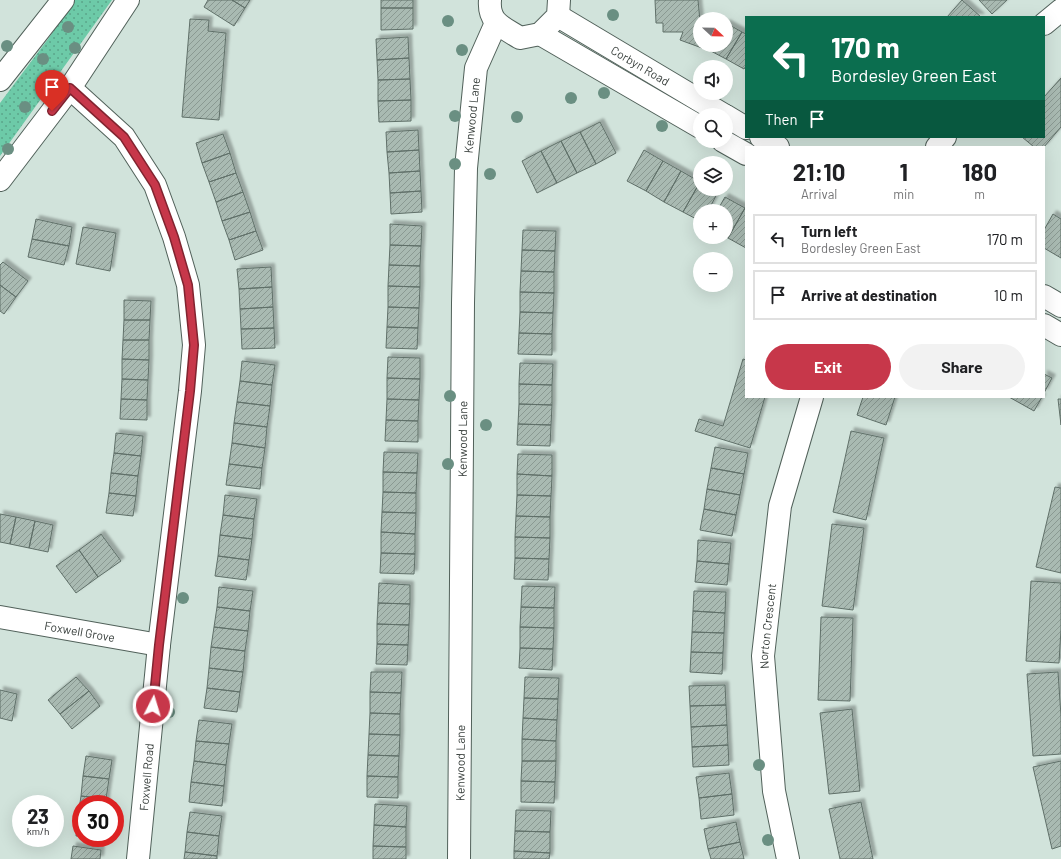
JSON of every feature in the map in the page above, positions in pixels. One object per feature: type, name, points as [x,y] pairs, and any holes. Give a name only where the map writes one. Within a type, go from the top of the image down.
[{"type":"street","points":[[0,80],[63,0]]},
{"type":"street","points":[[0,180],[70,88],[128,0]]},
{"type":"street","points":[[490,0],[490,8],[496,23],[520,38],[540,34],[559,8]]},
{"type":"street","name":"Corbyn Road","points":[[559,8],[713,108]]},
{"type":"street","points":[[1045,23],[1061,10]]},
{"type":"street","name":"Kenwood Lane","points":[[459,859],[463,311],[466,168],[476,68],[496,23]]},
{"type":"street","name":"Corbyn Road","points":[[540,34],[693,123]]},
{"type":"street","name":"Foxwell Road","points":[[70,88],[124,137],[155,185],[174,237],[188,285],[194,345],[190,391],[159,645],[138,859]]},
{"type":"street","name":"Corbyn Road","points":[[733,121],[745,127]]},
{"type":"street","points":[[763,138],[776,146]]},
{"type":"street","points":[[938,146],[944,138]]},
{"type":"street","points":[[733,147],[745,153]]},
{"type":"street","points":[[1045,297],[1061,306]]},
{"type":"street","points":[[1045,326],[1061,335]]},
{"type":"street","name":"Norton Crescent","points":[[788,859],[774,791],[763,656],[780,506],[812,398]]},
{"type":"street","name":"Foxwell Grove","points":[[0,617],[159,645]]},
{"type":"green space","points":[[75,0],[112,0],[0,156],[0,103]]},
{"type":"building","points":[[208,0],[232,0],[245,8],[234,26],[204,7]]},
{"type":"building","points":[[232,0],[250,0],[245,8]]},
{"type":"building","points":[[381,0],[413,0],[413,8],[381,8]]},
{"type":"building","points":[[655,0],[698,0],[699,12],[693,12],[693,45],[680,40],[683,32],[663,32],[663,23],[656,23]]},
{"type":"building","points":[[962,0],[980,16],[948,16]]},
{"type":"building","points":[[979,0],[1007,0],[992,14]]},
{"type":"building","points":[[381,8],[413,8],[413,29],[381,30]]},
{"type":"building","points":[[190,19],[209,20],[208,31],[226,33],[219,120],[182,117]]},
{"type":"building","points":[[733,27],[742,32],[733,47]]},
{"type":"building","points":[[742,32],[745,34],[745,68],[744,69],[733,63],[733,60],[726,59],[730,52],[733,52],[733,47]]},
{"type":"building","points":[[408,37],[409,58],[377,60],[376,39]]},
{"type":"building","points":[[713,52],[730,52],[726,59]]},
{"type":"building","points":[[409,58],[410,79],[378,80],[377,60]]},
{"type":"building","points":[[1061,78],[1061,127],[1045,146],[1033,146],[1023,138],[1045,138],[1045,96]]},
{"type":"building","points":[[410,79],[411,100],[378,101],[378,80]]},
{"type":"building","points":[[411,100],[411,121],[379,122],[378,101]]},
{"type":"building","points":[[600,122],[616,153],[596,164],[580,132]]},
{"type":"building","points":[[418,130],[419,150],[387,152],[386,132]]},
{"type":"building","points":[[580,132],[596,164],[577,173],[561,141]]},
{"type":"building","points":[[223,134],[230,153],[202,163],[196,143]]},
{"type":"building","points":[[561,141],[577,173],[557,183],[541,151]]},
{"type":"building","points":[[419,150],[420,171],[389,173],[387,152]]},
{"type":"building","points":[[644,150],[663,161],[646,191],[627,181]]},
{"type":"building","points":[[541,151],[557,183],[537,193],[522,161]]},
{"type":"building","points":[[230,153],[236,173],[209,182],[202,163]]},
{"type":"building","points":[[663,161],[681,171],[664,202],[646,191]]},
{"type":"building","points":[[420,171],[421,191],[390,193],[389,173]]},
{"type":"building","points":[[681,171],[693,178],[693,194],[683,212],[664,202]]},
{"type":"building","points":[[236,173],[243,192],[216,202],[209,182]]},
{"type":"building","points":[[421,191],[422,212],[391,214],[390,193]]},
{"type":"building","points":[[243,192],[250,212],[222,221],[216,202]]},
{"type":"building","points":[[693,194],[693,196],[716,196],[712,204],[693,204],[693,217],[683,212]]},
{"type":"building","points":[[725,197],[745,208],[733,229],[733,204],[721,204]]},
{"type":"building","points":[[745,208],[745,247],[733,241],[733,229]]},
{"type":"building","points":[[250,212],[256,231],[229,240],[222,221]]},
{"type":"building","points":[[1053,214],[1061,219],[1061,258],[1045,249],[1045,228]]},
{"type":"building","points":[[36,219],[72,227],[69,246],[32,239]]},
{"type":"building","points":[[390,224],[422,226],[421,246],[390,245]]},
{"type":"building","points":[[83,227],[116,233],[110,271],[76,264]]},
{"type":"building","points":[[523,230],[556,231],[555,251],[522,250]]},
{"type":"building","points":[[256,231],[263,250],[235,260],[229,240]]},
{"type":"building","points":[[32,239],[69,246],[64,265],[28,257]]},
{"type":"building","points":[[390,245],[421,246],[420,266],[389,265]]},
{"type":"building","points":[[522,250],[555,251],[554,272],[521,271]]},
{"type":"building","points":[[3,262],[28,281],[16,297],[0,285],[0,265]]},
{"type":"building","points":[[389,265],[420,266],[420,287],[388,286]]},
{"type":"building","points":[[271,267],[272,287],[239,289],[237,269]]},
{"type":"building","points":[[521,271],[554,272],[554,293],[520,292]]},
{"type":"building","points":[[0,285],[16,297],[4,314],[0,311]]},
{"type":"building","points":[[388,286],[420,287],[419,308],[388,307]]},
{"type":"building","points":[[272,287],[273,307],[240,309],[239,289]]},
{"type":"building","points":[[520,292],[554,293],[553,313],[520,312]]},
{"type":"building","points":[[124,300],[151,301],[150,320],[124,320]]},
{"type":"building","points":[[273,307],[274,328],[241,329],[240,309]]},
{"type":"building","points":[[388,307],[419,308],[418,328],[387,327]]},
{"type":"building","points":[[520,312],[553,313],[552,334],[519,333]]},
{"type":"building","points":[[124,320],[150,320],[149,340],[123,340]]},
{"type":"building","points":[[387,327],[418,328],[417,349],[386,348]]},
{"type":"building","points":[[274,328],[275,348],[242,349],[241,329]]},
{"type":"building","points":[[519,333],[552,334],[552,355],[518,354]]},
{"type":"building","points":[[123,340],[149,340],[149,360],[122,359]]},
{"type":"building","points":[[388,357],[420,358],[420,379],[387,378]]},
{"type":"building","points":[[122,359],[149,360],[148,380],[122,379]]},
{"type":"building","points":[[743,359],[745,360],[745,398],[765,398],[750,448],[695,431],[699,419],[723,426]]},
{"type":"building","points":[[242,361],[275,365],[272,385],[240,381]]},
{"type":"building","points":[[520,363],[553,364],[552,385],[519,384]]},
{"type":"building","points":[[1045,374],[1052,378],[1045,391]]},
{"type":"building","points":[[387,378],[420,379],[419,400],[387,399]]},
{"type":"building","points":[[122,379],[148,380],[147,400],[121,399]]},
{"type":"building","points":[[240,381],[272,385],[270,406],[237,402]]},
{"type":"building","points":[[519,384],[552,385],[552,405],[519,404]]},
{"type":"building","points":[[863,398],[895,398],[886,425],[857,415]]},
{"type":"building","points":[[1011,398],[1041,398],[1034,411]]},
{"type":"building","points":[[121,399],[147,400],[147,420],[120,419]]},
{"type":"building","points":[[387,399],[419,400],[418,421],[386,420]]},
{"type":"building","points":[[1058,399],[1061,399],[1061,425]]},
{"type":"building","points":[[237,402],[270,406],[267,427],[234,423]]},
{"type":"building","points":[[519,404],[552,405],[551,425],[518,424]]},
{"type":"building","points":[[386,420],[418,421],[418,442],[385,441]]},
{"type":"building","points":[[234,423],[267,427],[265,448],[232,443]]},
{"type":"building","points":[[518,424],[551,425],[550,446],[517,445]]},
{"type":"building","points":[[851,431],[884,438],[866,520],[833,512]]},
{"type":"building","points":[[116,433],[143,436],[141,456],[114,453]]},
{"type":"building","points":[[232,443],[265,448],[262,468],[229,464]]},
{"type":"building","points":[[715,447],[748,453],[744,474],[711,468]]},
{"type":"building","points":[[384,452],[418,453],[417,473],[383,472]]},
{"type":"building","points":[[114,453],[141,456],[138,476],[111,473]]},
{"type":"building","points":[[518,454],[552,455],[552,476],[517,474]]},
{"type":"building","points":[[229,464],[262,468],[260,489],[226,485]]},
{"type":"building","points":[[711,468],[744,474],[740,495],[707,489]]},
{"type":"building","points":[[383,472],[417,473],[416,493],[383,492]]},
{"type":"building","points":[[111,473],[138,476],[136,496],[109,493]]},
{"type":"building","points":[[517,474],[552,476],[551,496],[517,495]]},
{"type":"building","points":[[1055,487],[1061,488],[1061,573],[1036,567]]},
{"type":"building","points":[[707,489],[740,495],[736,515],[704,509]]},
{"type":"building","points":[[383,492],[416,493],[416,513],[382,512]]},
{"type":"building","points":[[109,493],[136,496],[133,516],[106,513]]},
{"type":"building","points":[[225,495],[257,499],[254,519],[223,515]]},
{"type":"building","points":[[517,495],[551,496],[550,517],[516,516]]},
{"type":"building","points":[[704,509],[736,515],[732,536],[700,530]]},
{"type":"building","points":[[382,512],[416,513],[415,534],[381,532]]},
{"type":"building","points":[[0,514],[16,517],[10,544],[0,542]]},
{"type":"building","points":[[223,515],[254,519],[252,539],[220,535]]},
{"type":"building","points":[[516,516],[550,517],[550,538],[515,537]]},
{"type":"building","points":[[16,517],[35,521],[29,548],[10,544]]},
{"type":"building","points":[[35,521],[53,525],[48,552],[29,548]]},
{"type":"building","points":[[832,524],[864,528],[853,610],[822,606]]},
{"type":"building","points":[[381,532],[415,534],[415,554],[381,553]]},
{"type":"building","points":[[101,534],[121,561],[98,577],[79,550]]},
{"type":"building","points":[[220,535],[252,539],[249,560],[218,556]]},
{"type":"building","points":[[515,537],[550,538],[549,559],[515,558]]},
{"type":"building","points":[[698,540],[731,543],[729,564],[697,561]]},
{"type":"building","points":[[79,550],[98,577],[76,593],[56,566]]},
{"type":"building","points":[[381,553],[415,554],[414,574],[380,573]]},
{"type":"building","points":[[218,556],[249,560],[246,580],[215,576]]},
{"type":"building","points":[[515,558],[549,559],[548,580],[514,579]]},
{"type":"building","points":[[697,561],[729,564],[727,585],[695,582]]},
{"type":"building","points":[[1031,581],[1061,583],[1059,663],[1026,661]]},
{"type":"building","points":[[379,583],[410,585],[410,604],[378,603]]},
{"type":"building","points":[[522,586],[555,587],[554,608],[521,607]]},
{"type":"building","points":[[219,587],[253,591],[250,611],[217,607]]},
{"type":"building","points":[[694,591],[726,592],[725,613],[693,611]]},
{"type":"building","points":[[378,603],[410,604],[409,625],[377,624]]},
{"type":"building","points":[[217,607],[250,611],[248,631],[214,627]]},
{"type":"building","points":[[521,607],[554,608],[554,628],[520,627]]},
{"type":"building","points":[[693,611],[725,613],[724,633],[692,632]]},
{"type":"building","points":[[821,617],[853,618],[850,701],[818,700]]},
{"type":"building","points":[[377,624],[409,625],[408,645],[377,644]]},
{"type":"building","points":[[214,627],[248,631],[245,651],[211,647]]},
{"type":"building","points":[[520,627],[554,628],[553,649],[520,648]]},
{"type":"building","points":[[692,632],[724,633],[723,653],[691,652]]},
{"type":"building","points":[[377,644],[408,645],[407,665],[376,664]]},
{"type":"building","points":[[211,647],[245,651],[243,672],[209,668]]},
{"type":"building","points":[[520,648],[553,649],[552,670],[519,668]]},
{"type":"building","points":[[691,652],[723,653],[722,674],[690,672]]},
{"type":"building","points":[[209,668],[243,672],[240,692],[207,688]]},
{"type":"building","points":[[371,672],[402,672],[401,693],[370,692]]},
{"type":"building","points":[[1058,672],[1061,716],[1061,754],[1033,756],[1027,674]]},
{"type":"building","points":[[76,677],[89,691],[60,714],[48,700]]},
{"type":"building","points":[[525,677],[559,678],[558,699],[524,698]]},
{"type":"building","points":[[725,685],[726,705],[690,706],[689,686]]},
{"type":"building","points":[[207,688],[240,692],[237,712],[204,708]]},
{"type":"building","points":[[0,690],[17,694],[12,721],[0,718]]},
{"type":"building","points":[[89,691],[100,706],[72,729],[60,714]]},
{"type":"building","points":[[370,692],[401,693],[400,714],[370,713]]},
{"type":"building","points":[[524,698],[558,699],[557,720],[523,718]]},
{"type":"building","points":[[726,705],[727,725],[691,727],[690,706]]},
{"type":"building","points":[[852,709],[860,791],[829,794],[820,713]]},
{"type":"building","points":[[370,713],[400,714],[400,735],[369,734]]},
{"type":"building","points":[[523,718],[557,720],[556,741],[522,739]]},
{"type":"building","points":[[199,720],[232,724],[229,744],[196,741]]},
{"type":"building","points":[[727,725],[728,745],[692,747],[691,727]]},
{"type":"building","points":[[369,734],[400,735],[399,756],[368,755]]},
{"type":"building","points":[[522,739],[556,741],[556,761],[522,761]]},
{"type":"building","points":[[196,741],[229,744],[226,765],[194,761]]},
{"type":"building","points":[[728,745],[729,765],[693,767],[692,747]]},
{"type":"building","points":[[368,755],[399,756],[398,777],[367,776]]},
{"type":"building","points":[[86,756],[112,760],[109,779],[83,776]]},
{"type":"building","points":[[194,761],[226,765],[224,786],[191,782]]},
{"type":"building","points":[[522,761],[556,761],[555,782],[521,781]]},
{"type":"building","points":[[1061,761],[1061,846],[1052,849],[1033,767]]},
{"type":"building","points":[[729,773],[732,794],[699,798],[696,777]]},
{"type":"building","points":[[83,776],[109,779],[107,795],[81,795]]},
{"type":"building","points":[[367,776],[398,777],[398,798],[367,797]]},
{"type":"building","points":[[521,781],[555,782],[554,803],[521,802]]},
{"type":"building","points":[[191,782],[224,786],[222,806],[189,802]]},
{"type":"building","points":[[732,794],[734,815],[701,819],[699,798]]},
{"type":"building","points":[[861,802],[873,859],[840,859],[829,809]]},
{"type":"building","points":[[375,804],[407,806],[406,827],[374,825]]},
{"type":"building","points":[[516,810],[551,811],[550,832],[515,831]]},
{"type":"building","points":[[190,812],[222,816],[219,836],[187,832]]},
{"type":"building","points":[[736,822],[740,842],[708,849],[704,829]]},
{"type":"building","points":[[374,825],[406,827],[406,847],[373,846]]},
{"type":"building","points":[[515,831],[550,832],[550,853],[514,851]]},
{"type":"building","points":[[187,832],[219,836],[217,856],[185,852]]},
{"type":"building","points":[[740,842],[744,859],[711,859],[708,849]]},
{"type":"building","points":[[373,846],[406,847],[406,859],[373,859]]},
{"type":"building","points":[[73,847],[101,850],[100,859],[71,859]]},
{"type":"building","points":[[514,851],[550,853],[549,859],[514,859]]},
{"type":"building","points":[[185,852],[217,856],[217,859],[184,859]]},
{"type":"route","points":[[52,111],[70,88],[124,137],[155,185],[174,237],[188,285],[194,345],[190,391],[153,706]]}]
